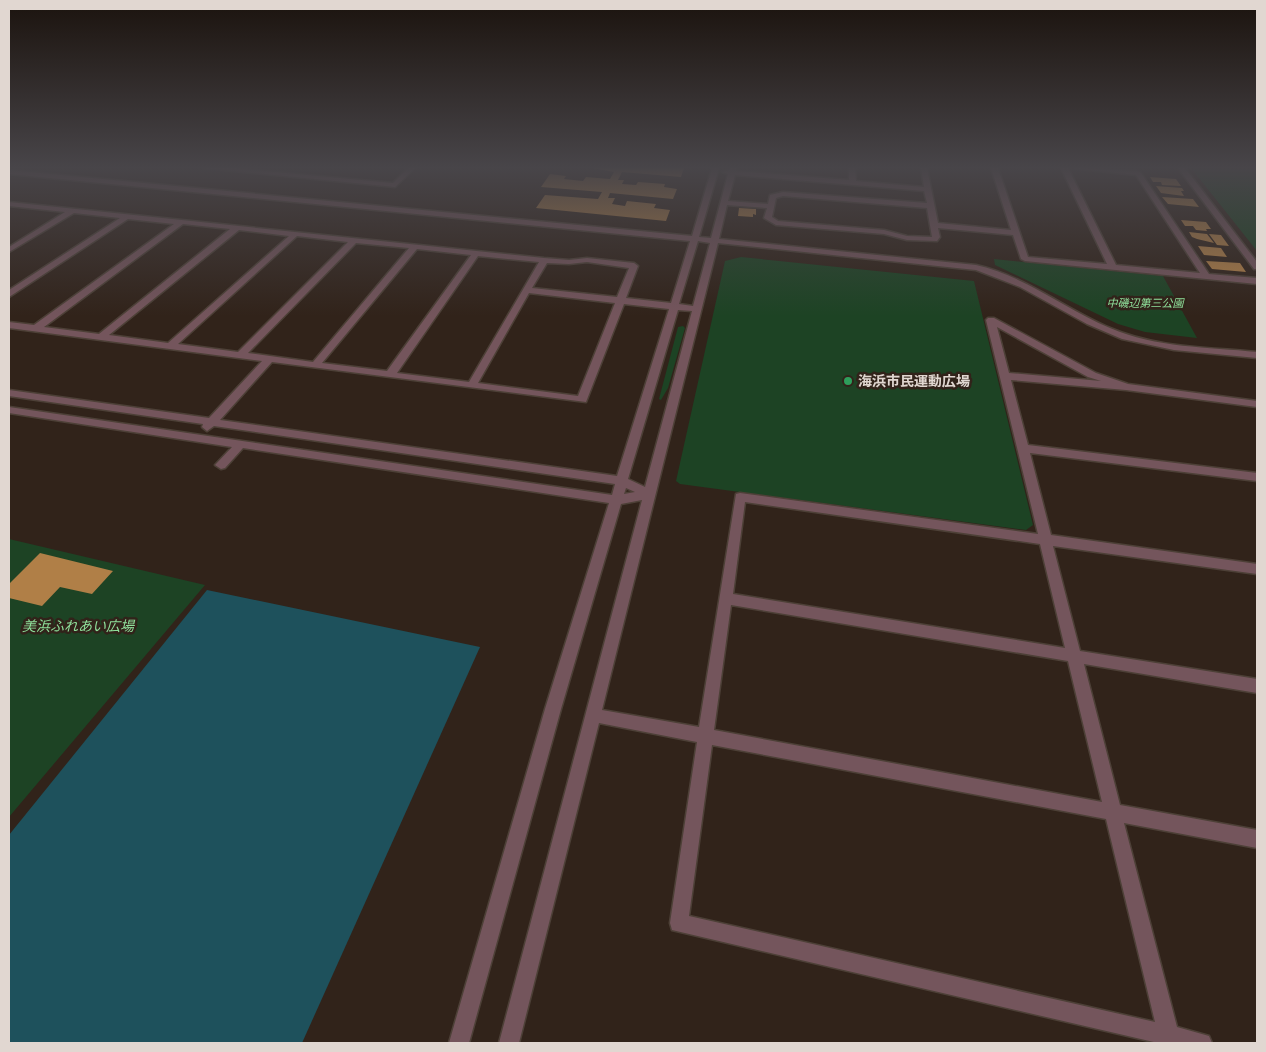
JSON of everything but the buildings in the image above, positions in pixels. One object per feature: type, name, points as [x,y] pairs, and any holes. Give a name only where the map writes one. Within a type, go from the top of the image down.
[{"type":"street","points":[[9,250],[62,217]]},
{"type":"street","points":[[9,294],[124,217]]},
{"type":"street","points":[[9,325],[582,400],[634,266],[587,260],[544,260],[136,217]]},
{"type":"street","points":[[464,217],[976,267],[1000,275],[1103,328],[1126,337],[1158,344],[1257,355]]},
{"type":"street","points":[[459,1043],[553,709],[702,217]]},
{"type":"street","points":[[509,1043],[648,494],[722,217]]},
{"type":"street","points":[[768,217],[770,220],[782,224],[884,232],[907,238],[928,240],[936,237],[932,217]]},
{"type":"street","points":[[1011,217],[1025,259],[1257,281]]},
{"type":"street","points":[[1088,217],[1113,268]]},
{"type":"street","points":[[1167,217],[1206,276]]},
{"type":"street","points":[[1219,217],[1257,267]]},
{"type":"street","points":[[35,329],[181,222]]},
{"type":"street","points":[[934,225],[1016,233]]},
{"type":"street","points":[[101,337],[237,228]]},
{"type":"street","points":[[170,346],[294,234]]},
{"type":"street","points":[[241,355],[354,240]]},
{"type":"street","points":[[315,365],[415,246]]},
{"type":"street","points":[[390,375],[476,253]]},
{"type":"street","points":[[472,385],[544,260]]},
{"type":"street","points":[[527,290],[697,309]]},
{"type":"street","points":[[1126,387],[1092,375],[991,320],[1170,1039]]},
{"type":"street","points":[[197,438],[270,359]]},
{"type":"street","points":[[1006,376],[1126,387],[1257,404]]},
{"type":"street","points":[[9,393],[622,481],[648,494]]},
{"type":"street","points":[[9,410],[617,500],[648,494]]},
{"type":"street","points":[[221,465],[241,444]]},
{"type":"street","points":[[1024,448],[1257,477]]},
{"type":"street","points":[[1202,1043],[1170,1039],[679,923],[727,599],[740,497],[1257,569]]},
{"type":"street","points":[[727,599],[1257,686]]},
{"type":"street","points":[[592,714],[1257,839]]},
{"type":"green space","points":[[1230,217],[1257,217],[1257,251]]},
{"type":"green space","name":"海浜市民運動広場","points":[[741,257],[974,281],[1033,525],[1026,530],[680,484],[676,481],[725,261]]},
{"type":"green space","name":"中磯辺第三公園","points":[[994,259],[1163,276],[1197,338],[1145,332],[1118,324],[995,265]]},
{"type":"green space","points":[[683,326],[685,328],[668,388],[661,400],[659,399],[678,327]]},
{"type":"green space","name":"美浜ふれあい広場","points":[[9,539],[205,585],[9,817]]},
{"type":"water","points":[[207,590],[480,647],[302,1043],[9,1043],[9,835]]},
{"type":"place","name":"海浜市民運動広場","points":[[848,381]]}]
